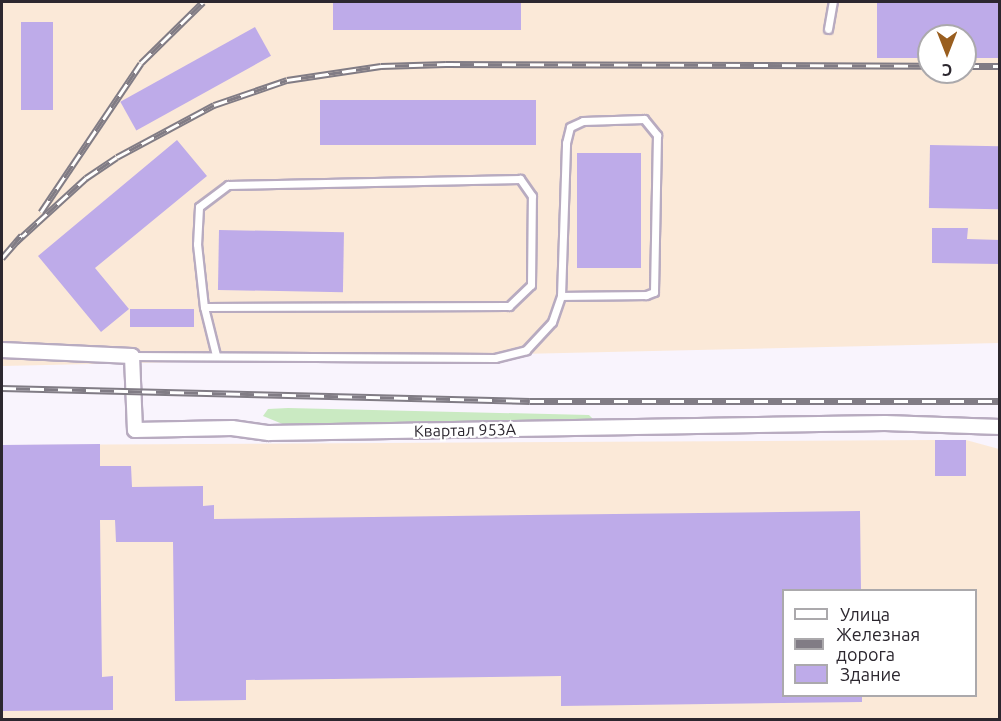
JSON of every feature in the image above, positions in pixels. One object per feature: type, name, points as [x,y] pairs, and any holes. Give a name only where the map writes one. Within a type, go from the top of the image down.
[{"type":"street","points":[[2,350],[132,356]]},
{"type":"street","name":"Квартал 953А","points":[[132,356],[135,430],[232,428],[269,433],[885,423],[999,427]]},
{"type":"lane","points":[[828,29],[833,2]]},
{"type":"lane","points":[[132,356],[495,358],[526,350],[552,322],[561,297],[566,143],[570,128],[583,121],[644,119],[657,135],[657,286],[646,295],[561,297]]},
{"type":"lane","points":[[204,307],[509,306],[531,285],[532,196],[520,179],[228,185],[199,207],[197,244],[204,307],[216,355]]},
{"type":"shaded area","points":[[2,2],[999,2],[999,343],[2,366]]},
{"type":"shaded area","points":[[966,440],[999,449],[999,719],[2,719],[2,445]]},
{"type":"green space","points":[[268,409],[589,415],[596,422],[311,427],[285,425],[263,416]]},
{"type":"building","points":[[333,2],[521,2],[521,30],[333,30]]},
{"type":"building","points":[[877,2],[1000,2],[1000,58],[977,58],[977,24],[917,24],[917,58],[877,58]]},
{"type":"building","points":[[21,22],[53,22],[53,110],[21,110]]},
{"type":"building","points":[[255,27],[271,56],[136,131],[120,102]]},
{"type":"building","points":[[320,100],[536,100],[536,145],[320,145]]},
{"type":"building","points":[[177,140],[207,176],[95,268],[129,309],[101,332],[38,256]]},
{"type":"building","points":[[930,145],[1000,146],[999,209],[929,208]]},
{"type":"building","points":[[577,153],[641,153],[641,268],[577,268]]},
{"type":"building","points":[[932,228],[968,228],[967,239],[1000,240],[1000,264],[932,263]]},
{"type":"building","points":[[219,230],[344,232],[343,292],[218,290]]},
{"type":"building","points":[[130,309],[194,309],[194,327],[130,327]]},
{"type":"building","points":[[935,440],[966,440],[966,476],[935,476]]},
{"type":"building","points":[[100,444],[100,466],[131,466],[132,487],[203,486],[203,506],[214,505],[214,519],[860,511],[861,589],[782,589],[782,697],[862,697],[862,702],[561,706],[561,676],[246,680],[246,700],[175,701],[173,542],[116,542],[115,520],[100,520],[102,677],[113,676],[113,710],[2,711],[2,445]]},
{"type":"railway","points":[[41,212],[141,63],[203,2]]},
{"type":"railway","points":[[16,242],[86,178],[117,157],[214,105],[287,80],[381,66],[446,64],[917,66]]},
{"type":"railway","points":[[977,66],[1000,66]]},
{"type":"railway","points":[[2,258],[22,235]]},
{"type":"railway","points":[[2,388],[530,401],[1000,401]]}]
